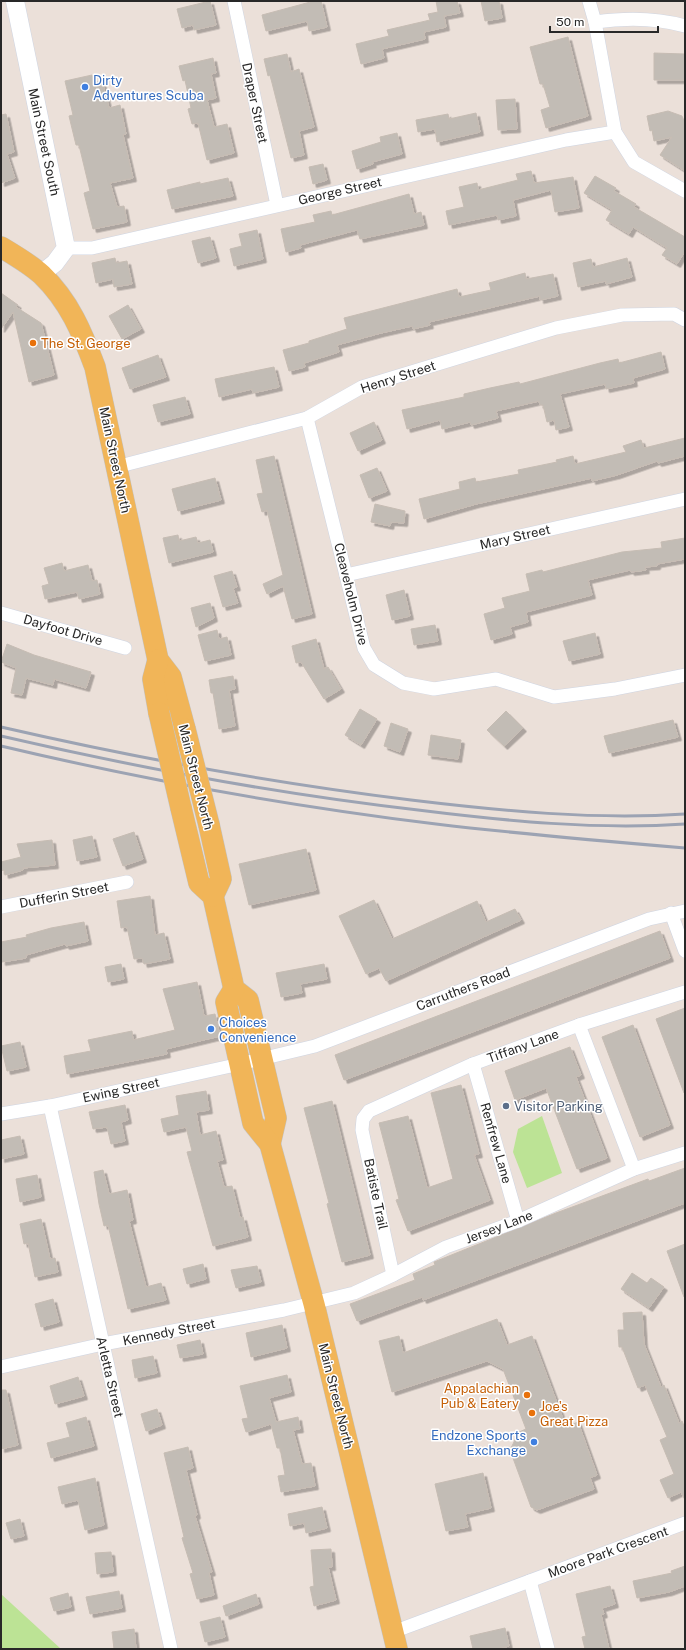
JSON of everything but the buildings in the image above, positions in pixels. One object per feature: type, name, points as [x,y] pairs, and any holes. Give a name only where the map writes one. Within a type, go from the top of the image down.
[{"type":"main road","name":"Main Street South","points":[[15,1],[66,248]]},
{"type":"main road","name":"Main Street North","points":[[1,246],[41,274],[70,309],[83,333],[95,367],[158,660],[171,678],[222,879],[213,896],[199,882],[181,808],[159,713],[153,679],[158,660]]},
{"type":"main road","points":[[41,274],[56,263],[66,248]]},
{"type":"main road","points":[[213,896],[234,989]]},
{"type":"main road","name":"Main Street North","points":[[270,1144],[276,1118],[263,1058],[248,1000],[234,989],[226,1002],[253,1123],[270,1144],[314,1304],[395,1641]]},
{"type":"street","name":"Draper Street","points":[[234,1],[277,205]]},
{"type":"street","points":[[589,1],[595,22],[615,132],[634,162],[685,191]]},
{"type":"street","points":[[595,22],[610,20],[670,21],[685,26]]},
{"type":"street","name":"George Street","points":[[66,248],[92,248],[566,140],[615,132]]},
{"type":"street","name":"Henry Street","points":[[116,467],[307,418],[362,387],[556,328],[622,315],[674,314],[685,320]]},
{"type":"street","name":"Cleaveholm Drive","points":[[307,418],[364,648],[374,665],[403,683],[434,689],[496,679],[554,696],[615,689],[685,675]]},
{"type":"street","name":"Mary Street","points":[[346,575],[685,499]]},
{"type":"street","name":"Dayfoot Drive","points":[[1,613],[125,648]]},
{"type":"street","name":"Dufferin Street","points":[[1,907],[127,882]]},
{"type":"street","name":"Carruthers Road","points":[[240,1064],[315,1046],[650,919],[685,911]]},
{"type":"street","points":[[671,913],[685,951]]},
{"type":"street","name":"Tiffany Lane","points":[[366,1114],[374,1107],[473,1064],[579,1025],[685,992]]},
{"type":"street","points":[[579,1025],[634,1169]]},
{"type":"street","name":"Ewing Street","points":[[1,1114],[50,1106],[240,1064]]},
{"type":"street","name":"Renfrew Lane","points":[[473,1064],[518,1221]]},
{"type":"street","name":"Arletta Street","points":[[50,1106],[171,1649]]},
{"type":"street","name":"Batiste Trail","points":[[366,1114],[363,1118],[362,1130],[394,1275]]},
{"type":"street","name":"Jersey Lane","points":[[314,1304],[354,1293],[394,1275],[446,1247],[518,1221],[634,1169],[685,1154]]},
{"type":"street","name":"Kennedy Street","points":[[1,1367],[103,1344],[314,1304]]},
{"type":"street","name":"Moore Park Crescent","points":[[395,1641],[530,1581],[685,1523]]},
{"type":"street","name":"Moore Park Crescent","points":[[530,1581],[548,1649]]},
{"type":"green space","points":[[542,1116],[562,1173],[527,1188],[513,1152],[518,1129]]},
{"type":"green space","points":[[1,1594],[61,1649],[1,1649]]},
{"type":"railway","points":[[1,727],[205,769],[308,786],[411,800],[479,808],[582,815],[651,816],[685,814]]},
{"type":"railway","points":[[1,736],[105,759],[209,779],[366,804],[518,821],[618,826],[685,824]]},
{"type":"railway","points":[[1,746],[163,781],[327,809],[467,828],[685,848]]},
{"type":"place","name":"Dirty Adventures Scuba","points":[[85,87]]},
{"type":"place","name":"The St. George","points":[[33,343]]},
{"type":"place","name":"Choices Convenience","points":[[211,1029]]},
{"type":"place","name":"Visitor Parking","points":[[506,1106]]},
{"type":"place","name":"Appalachian Pub & Eatery","points":[[527,1395]]},
{"type":"place","name":"Joe's Great Pizza","points":[[532,1413]]},
{"type":"place","name":"Endzone Sports Exchange","points":[[534,1442]]}]
